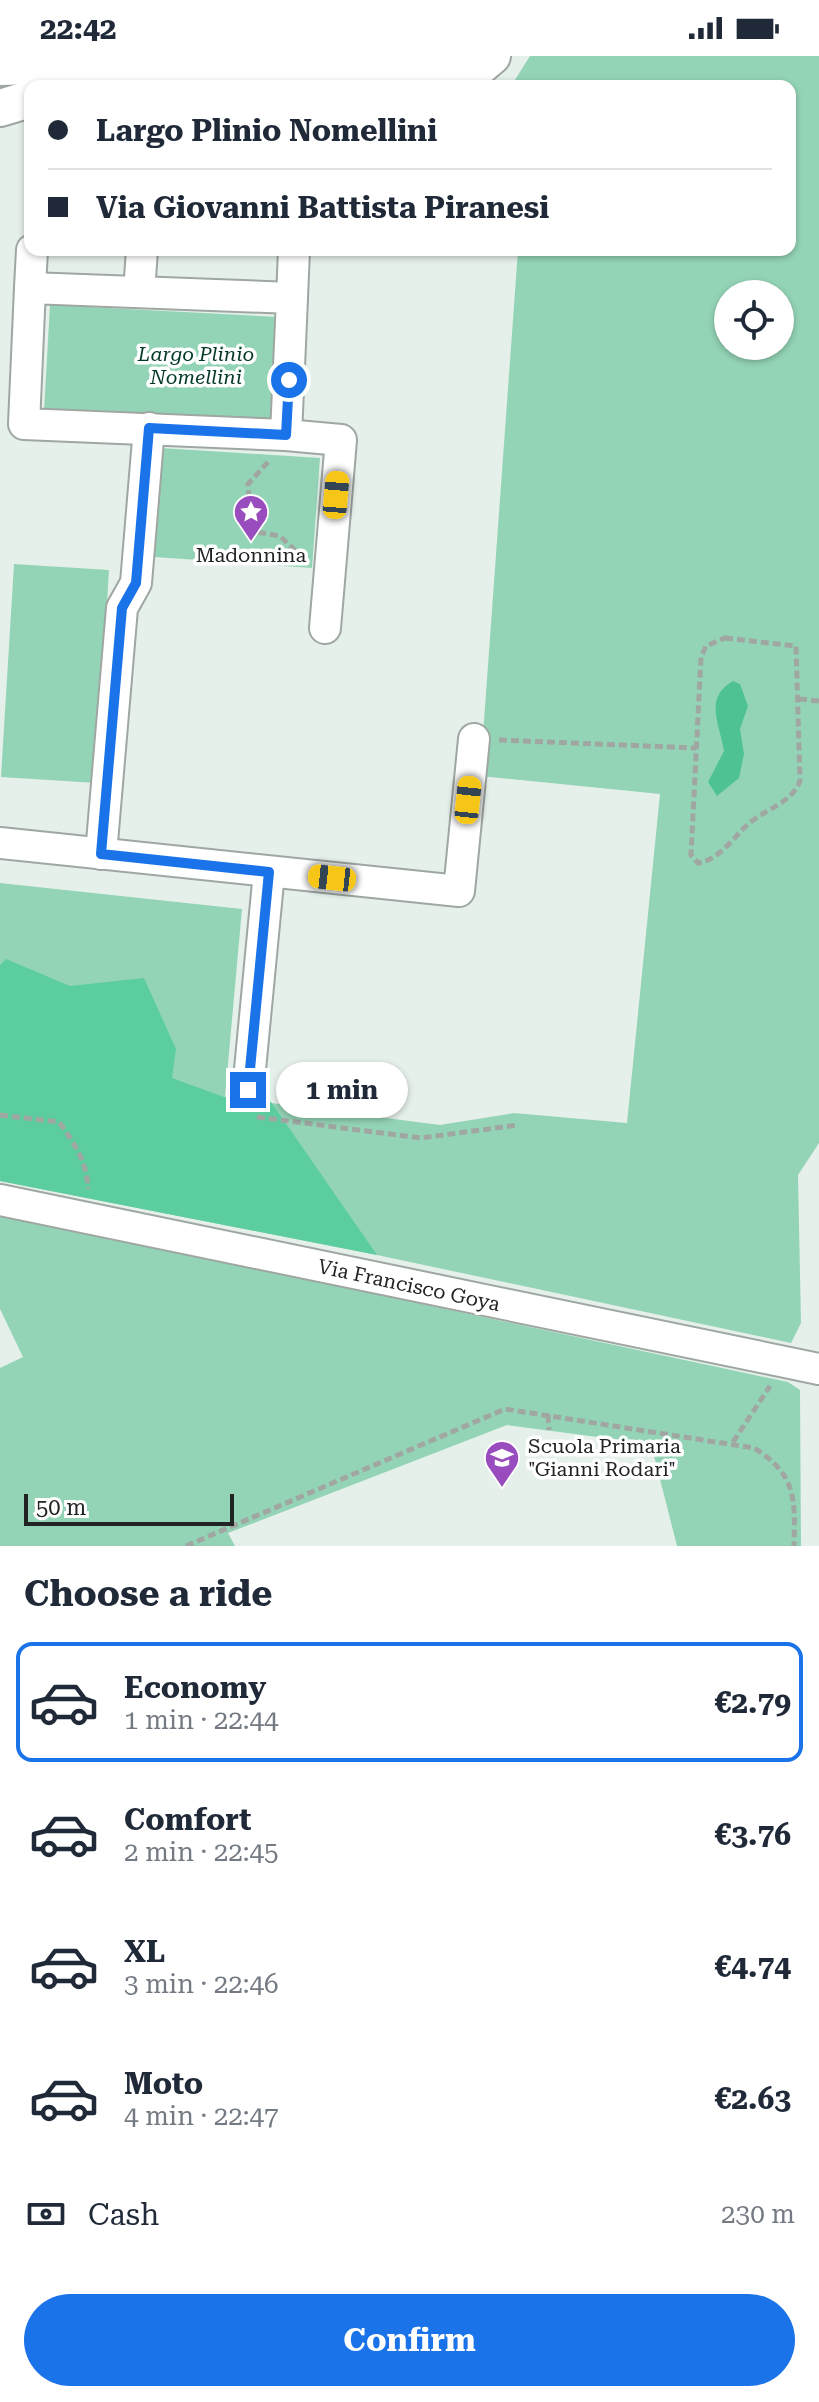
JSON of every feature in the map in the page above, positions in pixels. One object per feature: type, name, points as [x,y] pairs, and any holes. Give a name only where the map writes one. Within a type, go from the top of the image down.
[{"type":"street","points":[[0,67],[138,63],[416,66],[447,56]]},
{"type":"street","points":[[462,80],[492,56]]},
{"type":"street","points":[[0,108],[24,101]]},
{"type":"street","points":[[32,256],[12,423],[278,434],[341,440],[325,628]]},
{"type":"street","points":[[139,292],[142,256]]},
{"type":"street","points":[[278,434],[294,256]]},
{"type":"street","points":[[30,288],[292,298]]},
{"type":"street","points":[[101,854],[122,608],[136,583],[149,428]]},
{"type":"street","points":[[0,843],[459,891],[474,739]]},
{"type":"street","points":[[248,1090],[269,872]]},
{"type":"street","name":"Via Francisco Goya","points":[[0,1200],[819,1369]]},
{"type":"path","points":[[278,434],[269,462],[248,484],[251,531],[280,536],[315,572],[329,579]]},
{"type":"path","points":[[714,640],[791,643],[796,646],[800,781],[797,790],[788,800],[751,822],[730,846],[703,863],[691,855],[696,748],[701,657],[706,646],[714,640]]},
{"type":"path","points":[[799,699],[819,701]]},
{"type":"path","points":[[474,739],[696,748]]},
{"type":"path","points":[[248,1090],[245,1116],[259,1118],[421,1138],[518,1125]]},
{"type":"path","points":[[0,1115],[59,1122],[75,1143],[87,1171],[88,1218]]},
{"type":"path","points":[[733,1442],[774,1379]]},
{"type":"path","points":[[186,1546],[505,1409],[733,1442],[754,1448],[774,1460],[791,1483],[794,1546]]},
{"type":"path","points":[[548,1415],[549,1430]]},
{"type":"green space","points":[[530,56],[819,56],[819,1143],[798,1175],[801,1323],[791,1343],[377,1255],[0,1181],[0,883],[242,909],[225,1097],[440,1125],[514,1113],[627,1123],[660,794],[480,776],[518,256],[796,256],[796,80],[515,80]]},
{"type":"green space","name":"Largo Plinio Nomellini","points":[[50,305],[279,317],[273,423],[44,411]]},
{"type":"green space","points":[[161,448],[320,458],[312,568],[154,557]]},
{"type":"green space","points":[[14,564],[109,570],[96,783],[1,777]]},
{"type":"green space","points":[[0,1214],[788,1382],[800,1390],[801,1546],[677,1546],[651,1444],[507,1425],[228,1533],[235,1546],[0,1546],[0,1368],[23,1357],[0,1309]]},
{"type":"shaded area","points":[[733,681],[740,684],[748,706],[740,729],[744,754],[739,778],[717,796],[708,782],[724,751],[716,704],[718,695]]},
{"type":"shaded area","points":[[6,959],[70,986],[144,978],[176,1049],[172,1078],[224,1097],[271,1102],[377,1255],[0,1181],[0,965]]},
{"type":"place","name":"Madonnina","points":[[251,543]]},
{"type":"place","name":"Scuola Primaria \"Gianni Rodari\"","points":[[502,1489]]},
{"type":"route","points":[[248,1090],[269,872],[101,854],[122,608],[136,583],[149,428],[286,435],[289,380]]}]
